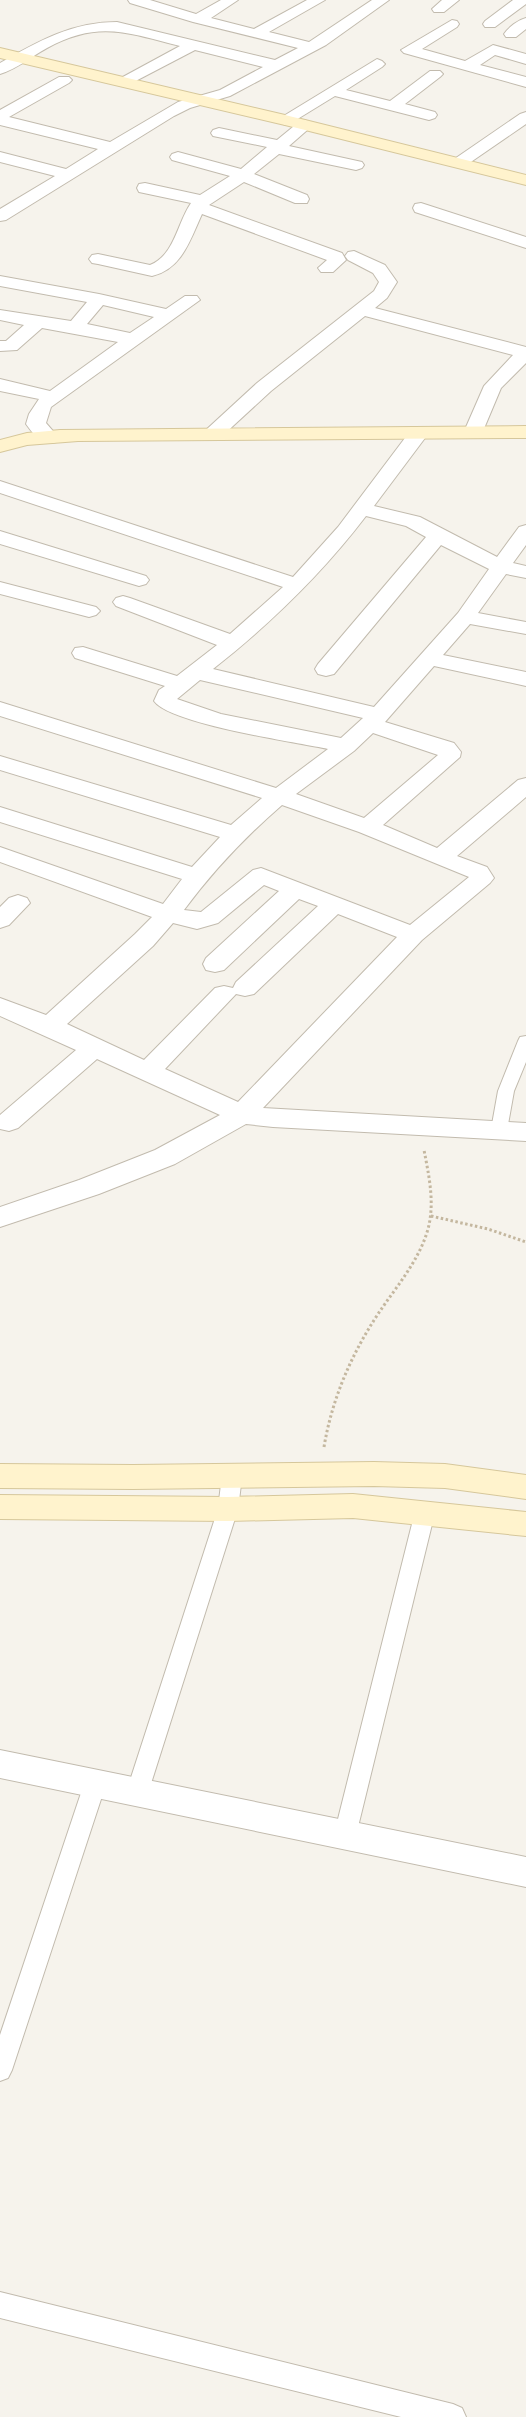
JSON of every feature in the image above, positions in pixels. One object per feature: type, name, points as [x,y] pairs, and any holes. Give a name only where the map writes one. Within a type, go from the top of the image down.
[{"type":"street","points":[[135,0],[198,19],[310,47]]},
{"type":"street","points":[[198,19],[231,0]]},
{"type":"street","points":[[257,34],[318,0]]},
{"type":"street","points":[[0,216],[168,113],[199,100],[225,93],[310,47],[382,0]]},
{"type":"street","points":[[439,9],[452,0]]},
{"type":"street","points":[[490,24],[522,0]]},
{"type":"street","points":[[305,7],[354,18]]},
{"type":"street","points":[[467,66],[502,42],[526,22]]},
{"type":"street","points":[[452,24],[409,50],[526,82]]},
{"type":"street","points":[[0,70],[67,32],[99,25],[117,26],[275,65]]},
{"type":"street","points":[[502,42],[526,59]]},
{"type":"street","points":[[126,82],[193,45]]},
{"type":"street","points":[[0,53],[285,120],[526,180]]},
{"type":"street","points":[[285,120],[377,64]]},
{"type":"street","points":[[393,106],[435,74]]},
{"type":"street","points":[[0,116],[64,80]]},
{"type":"street","points":[[332,91],[429,115]]},
{"type":"street","points":[[459,163],[526,117]]},
{"type":"street","points":[[0,120],[111,147]]},
{"type":"street","points":[[98,259],[152,271],[164,266],[177,250],[200,204],[243,175],[305,125]]},
{"type":"street","points":[[220,133],[356,165]]},
{"type":"street","points":[[503,133],[526,139]]},
{"type":"street","points":[[178,157],[243,175],[301,199]]},
{"type":"street","points":[[0,158],[68,174]]},
{"type":"street","points":[[145,188],[200,204],[336,257],[337,260],[327,268]]},
{"type":"street","points":[[0,193],[25,200]]},
{"type":"street","points":[[421,208],[526,243]]},
{"type":"street","points":[[214,433],[264,387],[332,331],[363,310],[381,294],[388,282],[385,274],[354,256]]},
{"type":"street","points":[[0,281],[99,299],[167,315]]},
{"type":"street","points":[[75,327],[99,299]]},
{"type":"street","points":[[49,438],[36,424],[38,414],[44,404],[132,339],[191,300]]},
{"type":"street","points":[[363,310],[526,353]]},
{"type":"street","points":[[0,314],[132,339]]},
{"type":"street","points":[[0,346],[11,346],[38,322]]},
{"type":"street","points":[[473,434],[493,386],[526,353]]},
{"type":"street","points":[[0,385],[43,394]]},
{"type":"street","points":[[2,443],[49,438],[214,433],[473,434],[526,432]]},
{"type":"street","points":[[346,746],[217,720],[171,706],[164,701],[167,695],[233,643],[297,585],[360,509],[418,434]]},
{"type":"street","points":[[0,487],[297,585]]},
{"type":"street","points":[[360,509],[413,521],[438,536],[500,567],[526,572]]},
{"type":"street","points":[[49,1026],[144,940],[235,834],[279,796],[346,746],[374,720],[465,617],[526,531]]},
{"type":"street","points":[[326,669],[438,536]]},
{"type":"street","points":[[0,538],[139,580]]},
{"type":"street","points":[[0,588],[89,611]]},
{"type":"street","points":[[123,602],[233,643]]},
{"type":"street","points":[[465,617],[526,628]]},
{"type":"street","points":[[83,653],[374,720],[446,748],[450,752],[449,757],[367,827]]},
{"type":"street","points":[[428,658],[526,679]]},
{"type":"street","points":[[0,710],[279,796],[367,827],[440,858],[479,872],[482,878],[412,935],[242,1114],[165,1158],[90,1187],[0,1217]]},
{"type":"street","points":[[0,763],[235,834]]},
{"type":"street","points":[[440,858],[526,785]]},
{"type":"street","points":[[0,814],[197,876]]},
{"type":"street","points":[[0,854],[168,914],[197,921],[209,918],[261,875],[412,935]]},
{"type":"street","points":[[215,964],[296,888]]},
{"type":"street","points":[[0,920],[18,903]]},
{"type":"street","points":[[147,1072],[334,904]]},
{"type":"street","points":[[0,1006],[49,1026],[242,1114],[273,1118],[526,1132]]},
{"type":"street","points":[[9,1122],[94,1048]]},
{"type":"street","points":[[0,1476],[321,1474],[445,1476],[526,1487]]},
{"type":"street","points":[[0,1507],[228,1509],[353,1506],[526,1524]]},
{"type":"street","points":[[0,1764],[526,1872]]},
{"type":"lane","points":[[499,1130],[506,1091],[526,1041]]},
{"type":"lane","points":[[137,1793],[228,1509],[232,1476]]},
{"type":"lane","points":[[345,1835],[425,1512]]},
{"type":"lane","points":[[0,2070],[95,1784]]},
{"type":"lane","points":[[0,2305],[453,2417]]},
{"type":"path","points":[[321,1474],[333,1403],[354,1356],[378,1314],[404,1280],[423,1243],[431,1216],[431,1185],[420,1125]]},
{"type":"path","points":[[431,1216],[488,1229],[526,1242]]}]
